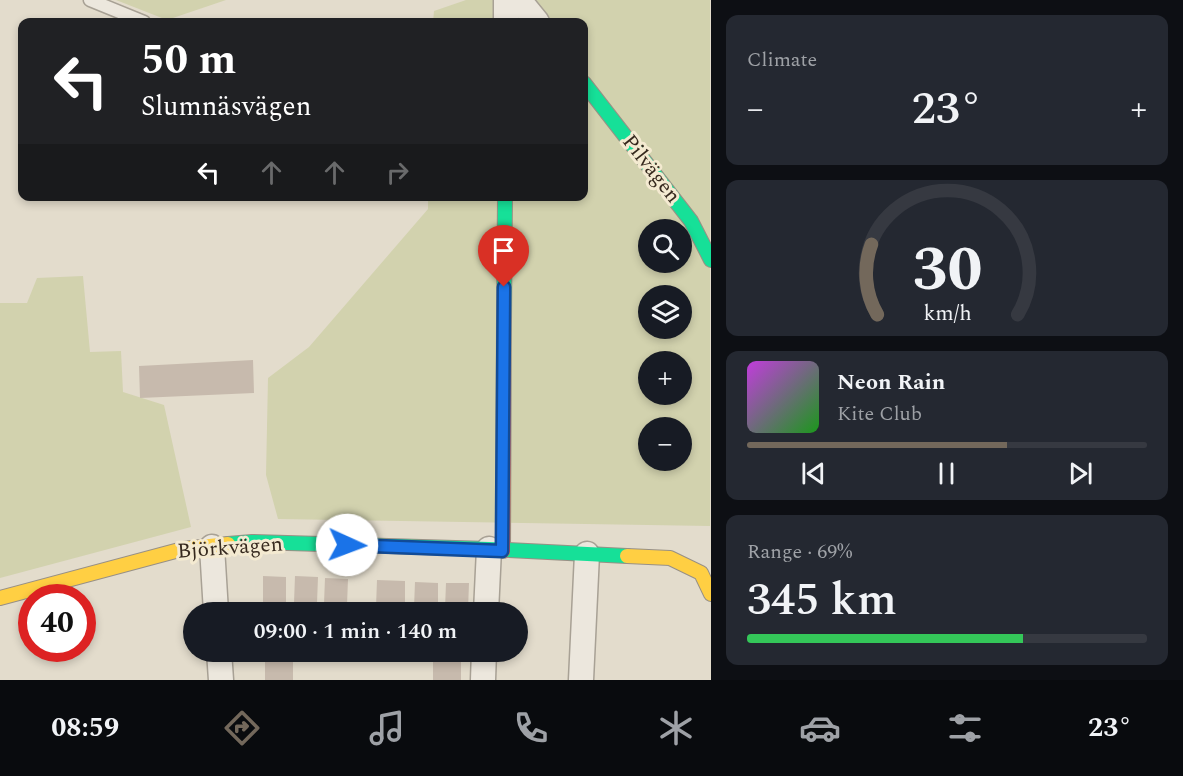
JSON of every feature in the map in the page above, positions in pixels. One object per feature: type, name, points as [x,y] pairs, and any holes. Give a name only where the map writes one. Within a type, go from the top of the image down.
[{"type":"street","points":[[506,0],[506,18]]},
{"type":"street","points":[[519,0],[534,18]]},
{"type":"street","name":"Pilvägen","points":[[588,88],[691,220],[711,260]]},
{"type":"street","points":[[488,602],[496,550],[505,201]]},
{"type":"street","name":"Björkvägen","points":[[0,598],[183,549],[252,542],[670,558],[701,573],[711,594]]},
{"type":"street","points":[[212,547],[215,602]]},
{"type":"street","points":[[581,680],[587,554]]},
{"type":"street","points":[[220,662],[221,680]]},
{"type":"street","points":[[483,680],[484,662]]},
{"type":"lane","points":[[90,0],[134,18]]},
{"type":"green space","points":[[116,0],[226,0],[173,18],[162,18]]},
{"type":"green space","points":[[466,0],[710,0],[710,526],[278,519],[266,475],[268,378],[309,347],[428,209],[428,201],[588,201],[588,18],[433,18],[434,11]]},
{"type":"green space","points":[[83,276],[90,352],[121,351],[123,392],[164,405],[191,527],[0,578],[0,303],[27,303],[37,278]]},
{"type":"building","points":[[253,360],[254,393],[140,398],[139,366]]},
{"type":"building","points":[[263,576],[286,577],[286,602],[263,602]]},
{"type":"building","points":[[295,576],[318,577],[317,602],[294,602]]},
{"type":"building","points":[[325,578],[348,579],[347,602],[324,602]]},
{"type":"building","points":[[377,580],[405,581],[405,602],[376,602]]},
{"type":"building","points":[[415,582],[438,583],[438,602],[414,602]]},
{"type":"building","points":[[446,583],[469,583],[468,602],[445,602]]},
{"type":"building","points":[[265,662],[293,662],[293,680],[265,680]]},
{"type":"building","points":[[433,662],[461,662],[461,680],[433,680]]},
{"type":"traffic: fast","points":[[588,88],[691,221],[711,260]]},
{"type":"traffic: fast","points":[[504,319],[505,201]]},
{"type":"traffic: fast","points":[[228,544],[252,542],[489,549],[627,556]]},
{"type":"traffic: slow","points":[[0,598],[183,549],[228,544]]},
{"type":"traffic: slow","points":[[627,556],[670,558],[701,573],[711,594]]},
{"type":"traffic: jam","points":[[503,551],[504,319]]},
{"type":"route","points":[[347,545],[502,551],[504,287]]}]
